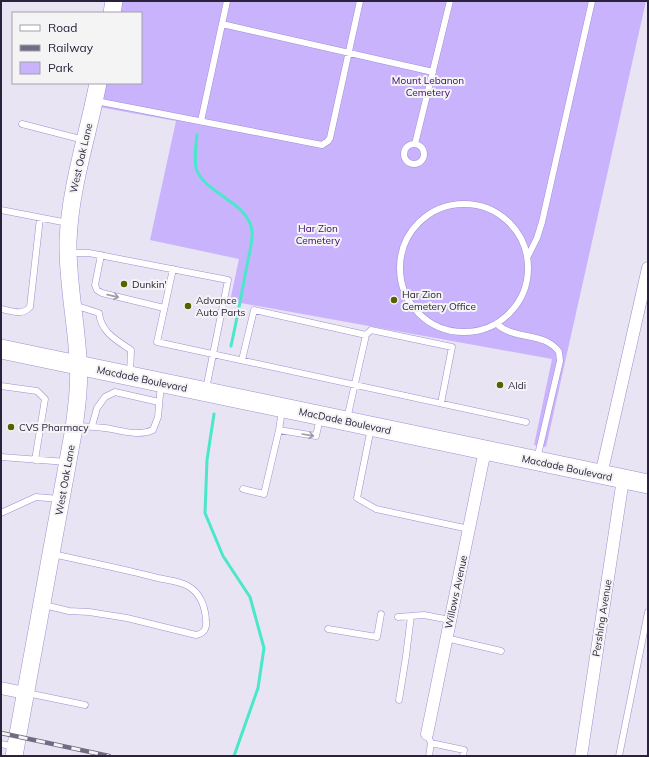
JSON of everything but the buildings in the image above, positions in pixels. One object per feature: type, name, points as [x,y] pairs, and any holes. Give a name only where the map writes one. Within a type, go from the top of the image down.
[{"type":"main road","points":[[112,12],[114,1]]},
{"type":"main road","name":"West Oak Lane","points":[[10,749],[25,693],[78,402],[78,365],[68,253],[74,188],[98,84]]},
{"type":"main road","name":"Macdade Boulevard","points":[[1,349],[78,365],[119,381],[161,382],[206,392]]},
{"type":"main road","name":"MacDade Boulevard","points":[[206,392],[485,450]]},
{"type":"main road","name":"Macdade Boulevard","points":[[485,450],[536,462],[648,484]]},
{"type":"street","points":[[601,475],[648,268]]},
{"type":"street","name":"Willows Avenue","points":[[429,739],[446,638],[485,450]]},
{"type":"street","name":"Pershing Avenue","points":[[581,756],[623,480]]},
{"type":"street","points":[[1,688],[25,693]]},
{"type":"lane","points":[[201,121],[227,1]]},
{"type":"lane","points":[[94,101],[322,145],[325,144],[330,138],[360,1]]},
{"type":"lane","points":[[415,144],[450,1]]},
{"type":"lane","points":[[528,256],[537,238],[542,222],[592,1]]},
{"type":"lane","points":[[222,24],[432,72]]},
{"type":"lane","points":[[22,124],[85,140]]},
{"type":"lane","points":[[467,203],[488,208],[507,219],[521,236],[528,256],[529,276],[523,296],[512,312],[497,324],[476,332],[455,332],[434,325],[417,312],[405,293],[400,272],[402,251],[411,231],[426,216],[446,206],[467,203]]},
{"type":"lane","points":[[1,210],[70,223]]},
{"type":"lane","points":[[1,309],[21,313],[30,307],[40,218]]},
{"type":"lane","points":[[68,253],[89,253],[228,280],[206,392]]},
{"type":"lane","points":[[100,255],[95,285],[97,290],[102,293],[164,308]]},
{"type":"lane","points":[[173,269],[157,342],[526,422]]},
{"type":"lane","points":[[73,304],[99,313],[100,321],[104,329],[113,339],[130,350],[119,381],[97,408],[92,426]]},
{"type":"lane","points":[[242,360],[254,310],[366,335]]},
{"type":"lane","points":[[497,324],[503,330],[510,333],[550,342],[559,352],[560,361],[536,462]]},
{"type":"lane","points":[[347,422],[366,335],[371,330],[452,347],[441,403]]},
{"type":"lane","points":[[119,381],[159,402]]},
{"type":"lane","points":[[74,426],[92,426],[131,433],[146,433],[152,430],[158,417],[161,382]]},
{"type":"lane","points":[[1,386],[36,391],[45,399],[35,460]]},
{"type":"lane","points":[[243,489],[264,494],[279,430],[282,408]]},
{"type":"lane","points":[[279,430],[316,436],[321,416]]},
{"type":"lane","points":[[371,427],[357,498],[376,509],[469,529]]},
{"type":"lane","points":[[1,457],[68,462]]},
{"type":"lane","points":[[1,513],[36,497],[61,500]]},
{"type":"lane","points":[[42,605],[69,611],[89,612],[127,618],[196,635],[201,634],[206,628],[206,617],[201,598],[187,585],[51,554]]},
{"type":"lane","points":[[619,756],[648,612]]},
{"type":"lane","points":[[328,629],[377,638],[381,614]]},
{"type":"lane","points":[[398,617],[424,615],[450,620]]},
{"type":"lane","points":[[399,700],[407,660],[406,651],[411,616]]},
{"type":"lane","points":[[446,638],[501,651]]},
{"type":"lane","points":[[25,693],[85,705]]},
{"type":"lane","points":[[429,756],[429,739],[464,750],[463,756]]},
{"type":"green space","name":"Har Zion Cemetery","points":[[121,1],[646,1],[546,447],[534,445],[552,359],[230,301],[239,259],[150,240],[176,121],[99,107],[104,84],[142,84],[142,12],[118,12]]},
{"type":"waterway","points":[[197,135],[195,159],[197,171],[210,187],[244,213],[249,221],[252,231],[251,248],[231,346]]},
{"type":"waterway","points":[[214,414],[207,460],[205,513],[223,556],[250,597],[264,648],[258,688],[234,756]]},
{"type":"railway","points":[[1,733],[109,756]]},
{"type":"place","name":"Dunkin'","points":[[124,284]]},
{"type":"place","name":"Har Zion Cemetery Office","points":[[394,300]]},
{"type":"place","name":"Advance Auto Parts","points":[[188,306]]},
{"type":"place","name":"Aldi","points":[[500,385]]},
{"type":"place","name":"CVS Pharmacy","points":[[11,427]]},
{"type":"park label","name":"Mount Lebanon Cemetery","points":[[428,86]]}]
